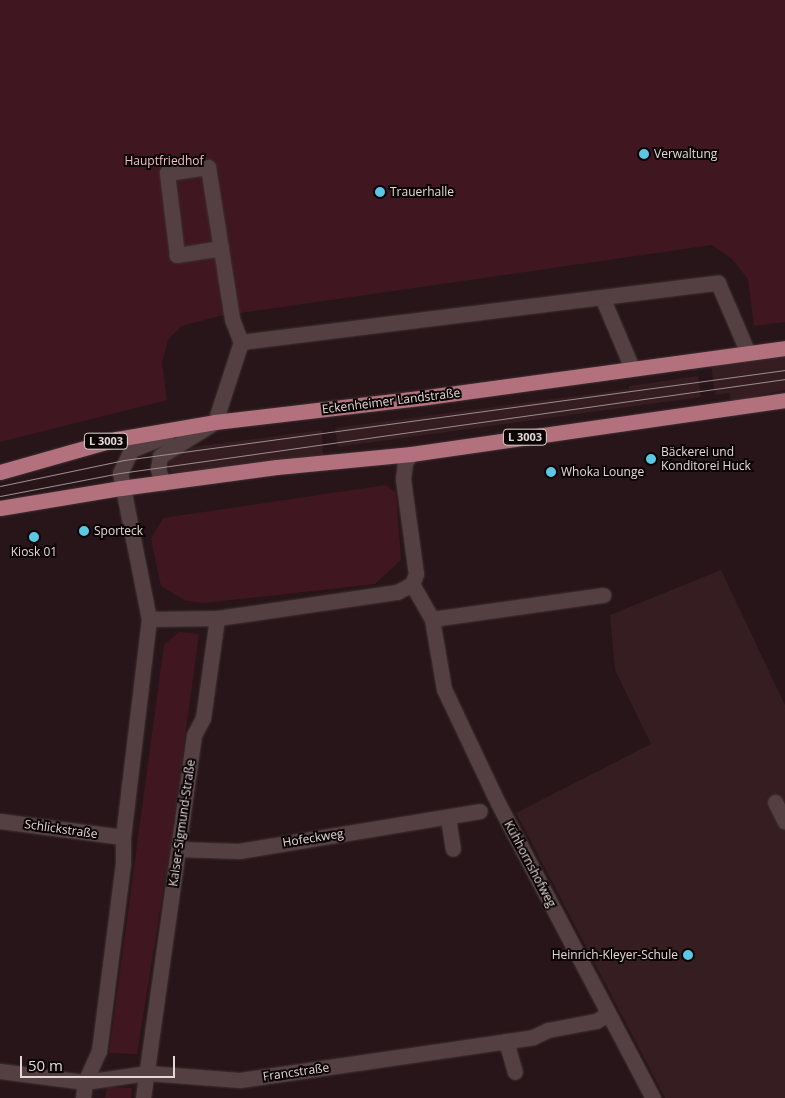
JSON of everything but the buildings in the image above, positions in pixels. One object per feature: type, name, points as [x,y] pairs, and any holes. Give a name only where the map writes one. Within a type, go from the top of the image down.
[{"type":"main road","name":"Eckenheimer Landstraße","points":[[0,472],[116,439],[215,422],[420,398],[785,348]]},
{"type":"main road","name":"L 3003","points":[[0,508],[121,488],[277,467],[411,454],[785,400]]},
{"type":"street","points":[[163,483],[158,469],[160,456],[215,422],[240,342],[232,319],[221,248],[208,166],[166,173],[177,255],[221,248]]},
{"type":"street","points":[[240,342],[718,283],[748,352]]},
{"type":"street","points":[[602,297],[632,368]]},
{"type":"street","points":[[83,1098],[85,1082],[99,1051],[123,864],[123,837],[149,618],[139,560],[121,488],[124,460],[138,445],[201,429]]},
{"type":"street","points":[[149,618],[217,618],[397,592],[412,584],[416,574],[403,479],[406,462],[411,454]]},
{"type":"street","name":"Kühhornshofweg","points":[[412,584],[432,619],[444,689],[498,803],[653,1098]]},
{"type":"street","points":[[432,619],[602,595]]},
{"type":"street","name":"Kaiser-Sigmund-Straße","points":[[144,1098],[194,735],[203,718],[217,618]]},
{"type":"street","points":[[775,802],[785,822]]},
{"type":"street","name":"Hofeckweg","points":[[178,849],[239,851],[448,818],[480,811]]},
{"type":"street","points":[[448,818],[453,848]]},
{"type":"street","name":"Schlickstraße","points":[[0,821],[123,837]]},
{"type":"street","name":"Francstraße","points":[[0,1071],[85,1082],[147,1073],[240,1080],[506,1042],[533,1037],[548,1030],[596,1021],[608,1014]]},
{"type":"street","points":[[506,1042],[515,1072]]},
{"type":"shaded area","points":[[785,355],[785,390],[731,402],[729,393],[715,395],[711,364]]},
{"type":"shaded area","points":[[698,376],[701,397],[338,447],[335,428],[629,389],[629,386]]},
{"type":"shaded area","points":[[322,430],[323,457],[188,474],[171,472],[169,469],[169,455],[178,449]]},
{"type":"shaded area","name":"Heinrich-Kleyer-Schule","points":[[721,570],[785,705],[785,1098],[665,1098],[516,813],[651,744],[615,670],[610,615]]},
{"type":"green space","name":"Hauptfriedhof","points":[[0,0],[785,0],[785,322],[754,326],[748,279],[732,259],[712,245],[220,316],[181,326],[168,340],[162,363],[167,400],[0,442]]},
{"type":"green space","points":[[386,485],[396,493],[401,560],[375,584],[204,603],[186,601],[161,586],[151,539],[163,518]]},
{"type":"green space","points":[[179,632],[199,634],[170,848],[137,1054],[109,1053],[164,645]]},
{"type":"green space","points":[[107,1087],[132,1088],[131,1098],[105,1098]]},
{"type":"tram line","points":[[0,486],[124,460],[785,370]]},
{"type":"tram line","points":[[0,496],[120,473],[785,379]]},
{"type":"place","name":"Verwaltung","points":[[644,154]]},
{"type":"place","name":"Trauerhalle","points":[[380,192]]},
{"type":"place","name":"Bäckerei und Konditorei Huck","points":[[651,459]]},
{"type":"place","name":"Whoka Lounge","points":[[551,472]]},
{"type":"place","name":"Sporteck","points":[[84,531]]},
{"type":"place","name":"Kiosk 01","points":[[34,537]]},
{"type":"place","name":"Heinrich-Kleyer-Schule","points":[[688,955]]}]
